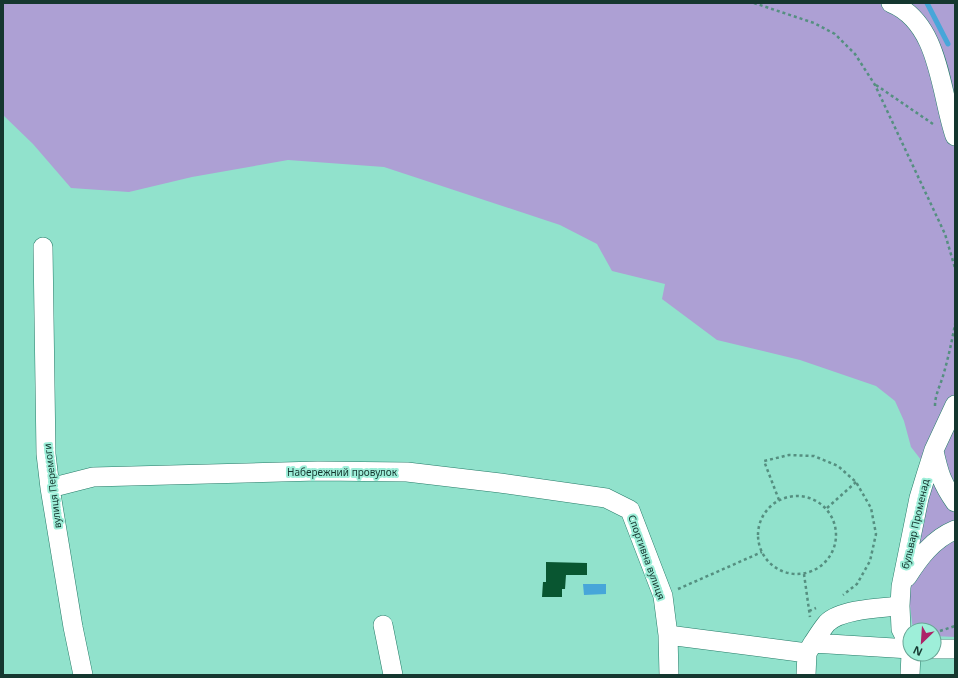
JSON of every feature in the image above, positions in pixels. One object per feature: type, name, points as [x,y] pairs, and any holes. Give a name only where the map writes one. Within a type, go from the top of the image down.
[{"type":"street","points":[[891,3],[899,6],[917,22],[927,38],[935,56],[947,118],[955,136]]},
{"type":"street","name":"вулиця Перемоги","points":[[43,247],[46,454],[72,627],[83,675]]},
{"type":"street","name":"бульвар Променад","points":[[902,631],[900,606],[901,587],[919,498],[934,450],[955,405]]},
{"type":"street","points":[[934,450],[938,472],[946,489],[955,502]]},
{"type":"street","name":"Набережний провулок","points":[[50,488],[93,477],[318,471],[406,472],[500,483],[606,498],[630,510]]},
{"type":"street","name":"Спортивна вулиця","points":[[630,510],[663,596],[668,635],[669,675]]},
{"type":"street","points":[[901,587],[920,557],[947,533],[955,530]]},
{"type":"street","points":[[806,675],[810,648],[828,623],[836,616],[847,613],[900,606]]},
{"type":"street","points":[[382,626],[393,675]]},
{"type":"street","points":[[668,635],[810,648],[902,648]]},
{"type":"street","points":[[942,649],[955,649]]},
{"type":"street","points":[[910,675],[911,662]]},
{"type":"path","points":[[754,3],[814,23],[835,34],[855,54],[875,85],[945,234],[955,268]]},
{"type":"path","points":[[875,85],[947,118]]},
{"type":"path","points":[[935,406],[935,400],[952,345],[955,324]]},
{"type":"path","points":[[780,500],[764,461],[789,455],[814,456],[838,466],[856,482],[871,508],[876,534],[870,561],[857,584],[841,597]]},
{"type":"path","points":[[827,508],[856,482]]},
{"type":"path","points":[[799,495],[810,497],[827,508],[833,518],[837,530],[837,542],[833,553],[825,563],[816,570],[804,574],[792,574],[779,570],[769,562],[762,552],[758,540],[758,528],[762,516],[770,507],[789,496],[799,495]]},
{"type":"path","points":[[663,596],[762,552]]},
{"type":"path","points":[[804,574],[809,611],[810,648]]},
{"type":"path","points":[[809,611],[822,606]]},
{"type":"path","points":[[942,630],[955,626]]},
{"type":"shaded area","points":[[3,3],[955,3],[955,637],[942,636],[942,622],[912,622],[908,589],[932,474],[911,447],[904,421],[895,401],[876,386],[800,360],[717,340],[662,299],[665,284],[612,271],[597,244],[560,225],[384,167],[288,160],[192,177],[129,192],[71,188],[33,144],[3,115]]},
{"type":"water","points":[[583,584],[606,584],[606,594],[584,595]]},
{"type":"building","points":[[546,562],[587,563],[587,575],[566,575],[565,589],[562,589],[562,597],[542,597],[543,582],[546,582]]},
{"type":"waterway","points":[[927,3],[948,44]]}]
